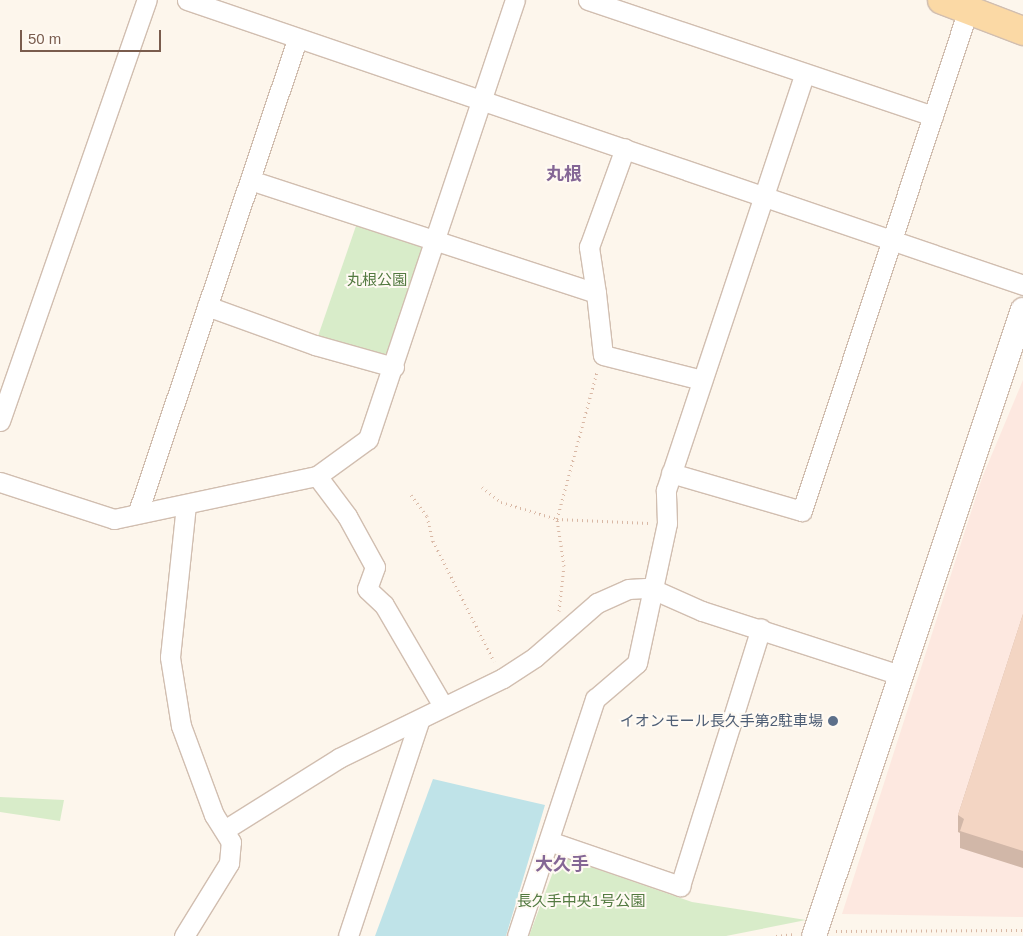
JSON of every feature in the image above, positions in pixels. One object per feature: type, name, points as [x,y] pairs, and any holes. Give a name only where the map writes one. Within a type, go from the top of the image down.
[{"type":"main road","points":[[942,0],[1023,31]]},
{"type":"street","points":[[0,421],[147,0]]},
{"type":"street","points":[[187,0],[1023,284]]},
{"type":"street","points":[[0,482],[91,514],[114,519],[138,512],[186,505],[317,476],[368,439],[394,367],[433,241],[483,101],[515,0]]},
{"type":"street","points":[[588,0],[933,116]]},
{"type":"street","points":[[672,473],[802,511],[968,10]]},
{"type":"street","points":[[138,512],[297,38]]},
{"type":"street","points":[[517,936],[595,699],[637,663],[650,588],[667,523],[664,500],[762,195],[804,74]]},
{"type":"street","points":[[625,148],[589,247],[603,355],[702,380]]},
{"type":"street","points":[[250,180],[596,293]]},
{"type":"street","points":[[207,306],[315,345],[394,367]]},
{"type":"street","points":[[815,933],[1023,310]]},
{"type":"street","points":[[317,476],[347,516],[375,567],[367,589],[384,605],[443,706]]},
{"type":"street","points":[[184,936],[229,863],[231,842],[226,829],[214,816],[181,726],[170,657],[186,505]]},
{"type":"street","points":[[226,829],[339,758],[503,678],[597,603],[628,589],[650,588],[702,611],[761,628],[900,675]]},
{"type":"street","points":[[549,841],[680,886],[761,628]]},
{"type":"street","points":[[348,936],[419,720]]},
{"type":"path","points":[[559,635],[564,566],[557,519],[603,355]]},
{"type":"path","points":[[482,486],[501,502],[557,519],[667,523]]},
{"type":"path","points":[[410,496],[427,516],[433,541],[503,678]]},
{"type":"path","points":[[776,936],[815,933],[1023,930]]},
{"type":"shaded area","points":[[1023,380],[1023,917],[842,914],[982,478]]},
{"type":"green space","name":"丸根公園","points":[[357,223],[425,246],[385,362],[317,338]]},
{"type":"green space","points":[[0,797],[64,800],[60,821],[0,812]]},
{"type":"green space","name":"長久手中央1号公園","points":[[559,856],[692,902],[806,920],[726,936],[529,936]]},
{"type":"water","points":[[433,779],[545,805],[506,936],[375,936]]},
{"type":"building","points":[[1023,614],[1023,851],[960,831],[964,819],[958,815]]},
{"type":"place","name":"イオンモール長久手第2駐車場","points":[[833,721]]},
{"type":"district","name":"丸根","points":[[564,174]]},
{"type":"district","name":"大久手","points":[[562,864]]}]
